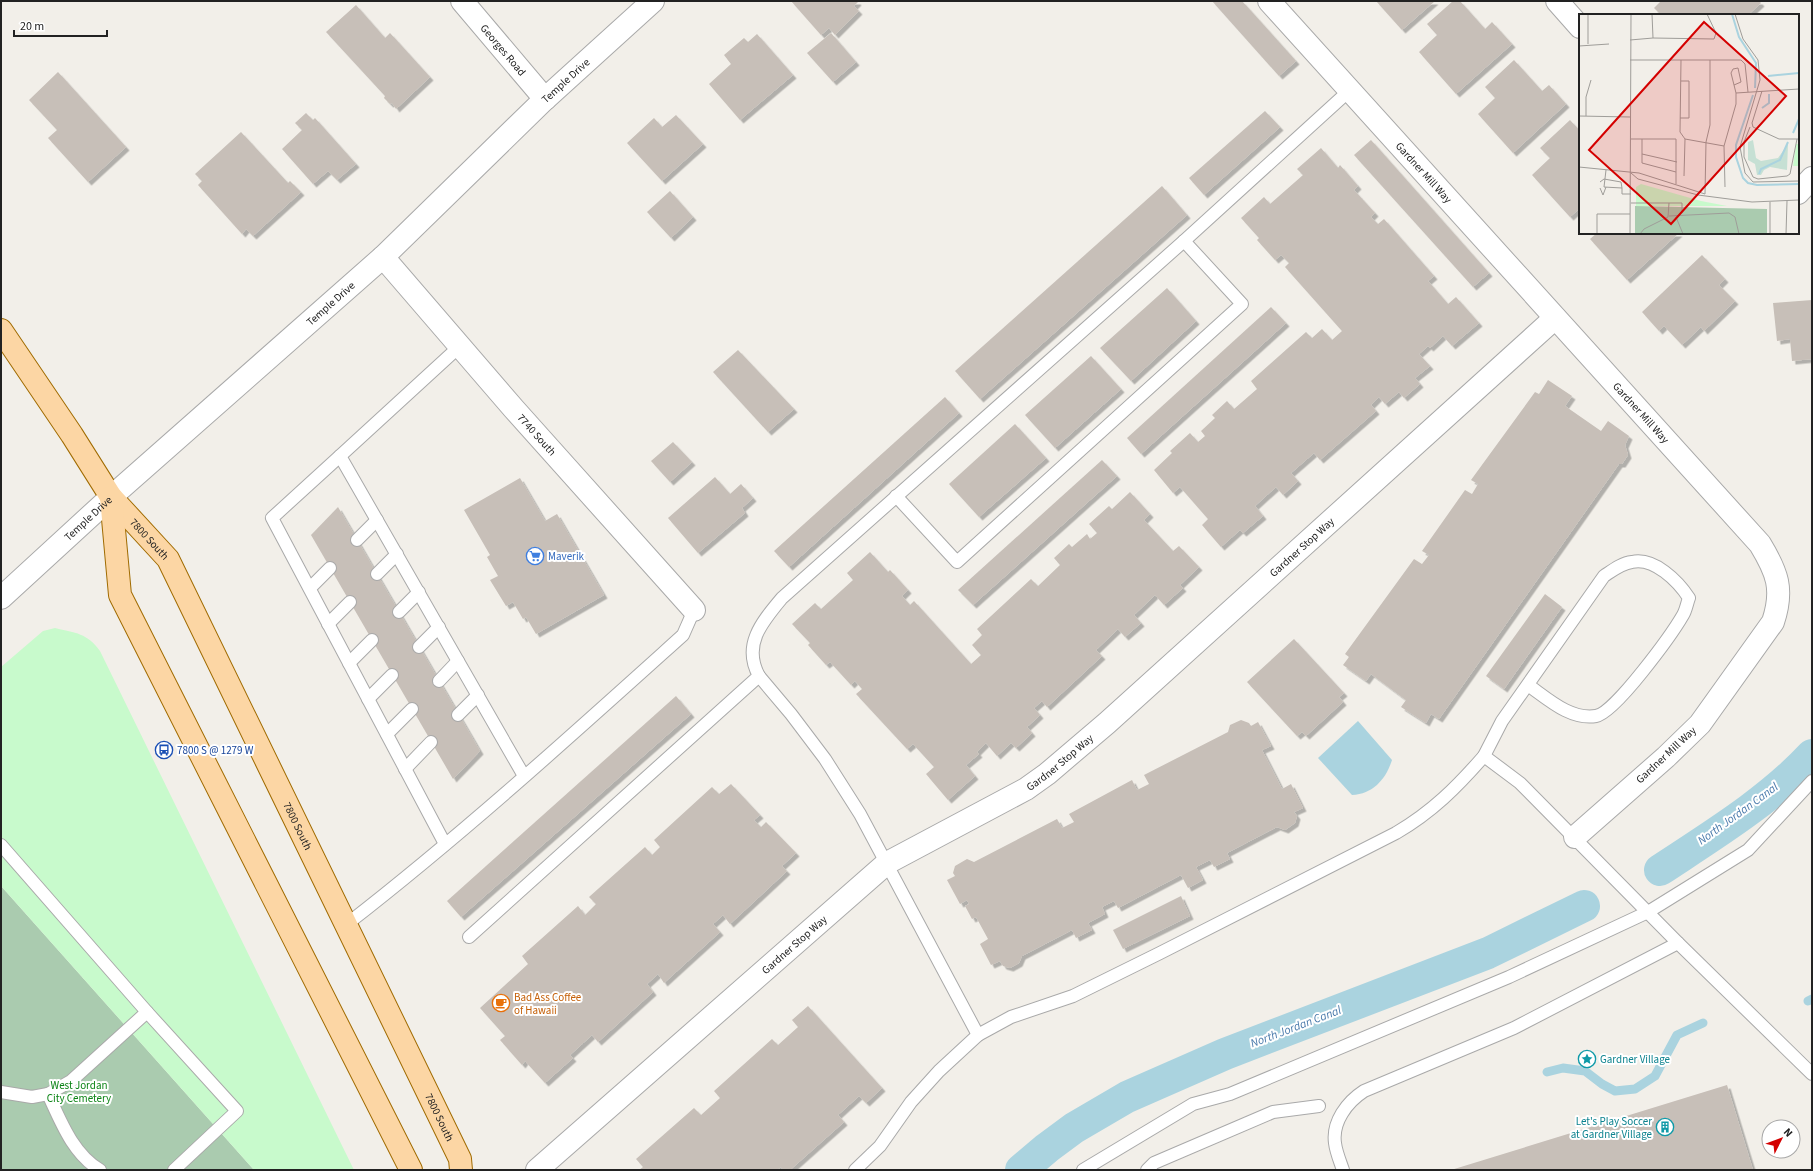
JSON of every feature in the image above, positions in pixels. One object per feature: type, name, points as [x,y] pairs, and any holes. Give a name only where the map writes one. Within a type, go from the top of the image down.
[{"type":"main road","name":"7800 South","points":[[1,330],[72,435],[111,497],[168,559],[347,924],[460,1159],[461,1170]]},
{"type":"main road","name":"7800 South","points":[[111,497],[120,595],[411,1170]]},
{"type":"street","name":"Georges Road","points":[[462,1],[545,99]]},
{"type":"street","name":"Temple Drive","points":[[1,598],[111,497],[383,257],[545,99],[653,1]]},
{"type":"street","name":"Gardner Mill Way","points":[[1269,1],[1760,544],[1778,578],[1779,593],[1777,609],[1773,622],[1700,724],[1666,757],[1575,836]]},
{"type":"street","points":[[1557,1],[1579,26]]},
{"type":"street","points":[[1799,192],[1812,178]]},
{"type":"street","name":"7740 South","points":[[383,257],[694,610]]},
{"type":"street","name":"Gardner Stop Way","points":[[537,1170],[887,863],[1026,788],[1047,774],[1113,718],[1555,318]]},
{"type":"lane","points":[[978,1035],[860,814],[825,759],[791,714],[759,676],[754,667],[752,656],[757,632],[769,613],[782,598],[1184,241],[1350,90]]},
{"type":"lane","points":[[896,496],[957,562],[1242,304],[1184,241]]},
{"type":"lane","points":[[444,844],[272,518],[460,346]]},
{"type":"lane","points":[[340,456],[524,776]]},
{"type":"lane","points":[[357,540],[377,520]]},
{"type":"lane","points":[[377,574],[397,554]]},
{"type":"lane","points":[[855,1170],[880,1146],[911,1102],[939,1072],[978,1035],[1011,1017],[1080,993],[1396,833],[1431,811],[1467,776],[1484,756],[1502,721],[1604,576],[1618,567],[1632,561],[1650,563],[1679,584],[1689,598],[1684,614],[1639,677],[1614,703],[1598,716],[1581,716],[1563,710],[1528,685]]},
{"type":"lane","points":[[310,588],[330,568]]},
{"type":"lane","points":[[399,612],[419,592]]},
{"type":"lane","points":[[328,624],[350,602]]},
{"type":"lane","points":[[347,924],[393,888],[524,776],[683,635],[694,610]]},
{"type":"lane","points":[[419,647],[439,627]]},
{"type":"lane","points":[[349,663],[372,640]]},
{"type":"lane","points":[[439,681],[458,661]]},
{"type":"lane","points":[[368,699],[392,675]]},
{"type":"lane","points":[[469,937],[759,676]]},
{"type":"lane","points":[[458,715],[478,695]]},
{"type":"lane","points":[[387,734],[412,709]]},
{"type":"lane","points":[[405,769],[431,742]]},
{"type":"lane","points":[[1484,756],[1520,783],[1575,836],[1678,943],[1812,1074]]},
{"type":"lane","points":[[1083,1170],[1147,1130],[1193,1104],[1230,1094],[1501,980],[1648,912],[1748,850],[1812,781]]},
{"type":"lane","points":[[1,845],[147,1012],[237,1111],[174,1170]]},
{"type":"lane","points":[[1343,1170],[1335,1143],[1336,1132],[1340,1116],[1353,1098],[1364,1091],[1514,1028],[1678,943]]},
{"type":"lane","points":[[1,1092],[32,1097],[48,1094],[71,1081],[147,1012]]},
{"type":"lane","points":[[48,1094],[77,1149],[92,1168]]},
{"type":"lane","points":[[1147,1170],[1154,1163],[1273,1112],[1319,1106]]},
{"type":"green space","points":[[55,628],[86,637],[100,651],[354,1170],[254,1170],[1,886],[1,667],[43,631]]},
{"type":"green space","name":"West Jordan City Cemetery","points":[[1,886],[254,1170],[1,1170]]},
{"type":"water","points":[[1358,721],[1392,760],[1386,773],[1378,784],[1366,792],[1352,795],[1318,758]]},
{"type":"building","points":[[791,1],[857,1],[858,2],[854,6],[859,11],[835,35],[829,28],[821,35]]},
{"type":"building","points":[[1212,1],[1242,1],[1296,61],[1279,76]]},
{"type":"building","points":[[1376,1],[1435,1],[1402,30]]},
{"type":"building","points":[[1453,1],[1460,1],[1485,29],[1492,22],[1512,44],[1456,94],[1419,52],[1437,35],[1427,24]]},
{"type":"building","points":[[1661,1],[1759,1],[1761,3],[1749,14],[1660,14],[1654,8]]},
{"type":"building","points":[[356,5],[385,38],[390,33],[430,77],[396,109],[392,103],[390,104],[384,98],[385,96],[326,32]]},
{"type":"building","points":[[831,33],[856,62],[833,82],[807,53]]},
{"type":"building","points":[[757,34],[793,75],[740,120],[709,84],[731,64],[724,55],[744,38],[748,42]]},
{"type":"building","points":[[1514,60],[1542,91],[1549,85],[1566,104],[1513,153],[1478,114],[1495,98],[1485,87]]},
{"type":"building","points":[[58,72],[126,147],[88,182],[48,138],[57,130],[29,100]]},
{"type":"building","points":[[1265,111],[1280,127],[1204,195],[1189,178]]},
{"type":"building","points":[[306,113],[313,120],[315,118],[356,164],[337,180],[328,171],[313,184],[282,149],[302,130],[295,123]]},
{"type":"building","points":[[676,115],[703,144],[662,181],[627,143],[654,118],[662,127]]},
{"type":"building","points":[[1570,120],[1579,130],[1579,209],[1570,217],[1532,175],[1550,158],[1540,148]]},
{"type":"building","points":[[241,132],[288,183],[290,181],[301,192],[253,236],[246,229],[242,234],[198,185],[202,181],[195,174]]},
{"type":"building","points":[[1371,140],[1489,273],[1473,287],[1354,155]]},
{"type":"building","points":[[1321,148],[1338,168],[1340,165],[1358,186],[1354,190],[1375,213],[1371,217],[1378,224],[1384,219],[1434,276],[1428,281],[1448,304],[1456,297],[1479,323],[1452,346],[1443,336],[1430,348],[1428,346],[1419,354],[1430,366],[1415,378],[1420,384],[1404,398],[1399,392],[1385,404],[1379,397],[1371,405],[1376,411],[1320,460],[1314,453],[1291,473],[1298,481],[1283,495],[1276,487],[1255,506],[1263,516],[1243,533],[1240,530],[1221,547],[1202,525],[1208,519],[1180,487],[1173,493],[1154,470],[1172,453],[1170,451],[1190,433],[1198,442],[1205,436],[1201,431],[1215,418],[1212,415],[1227,401],[1234,409],[1257,389],[1251,381],[1306,332],[1312,338],[1322,329],[1332,340],[1342,331],[1285,267],[1289,263],[1281,255],[1275,260],[1257,240],[1259,238],[1241,218],[1264,197],[1270,204],[1303,175],[1297,169]]},
{"type":"building","points":[[1162,186],[1187,215],[980,399],[955,371]]},
{"type":"building","points":[[670,191],[693,217],[671,238],[647,212]]},
{"type":"building","points":[[1596,234],[1678,234],[1627,280],[1590,239]]},
{"type":"building","points":[[1702,255],[1725,279],[1719,285],[1735,301],[1704,331],[1701,327],[1682,345],[1664,326],[1659,331],[1642,312]]},
{"type":"building","points":[[1167,288],[1196,321],[1131,381],[1100,348]]},
{"type":"building","points":[[1812,300],[1812,359],[1792,361],[1790,339],[1777,341],[1773,303]]},
{"type":"building","points":[[1271,307],[1286,323],[1141,454],[1127,438]]},
{"type":"building","points":[[738,350],[794,409],[768,432],[713,372]]},
{"type":"building","points":[[1091,356],[1121,389],[1055,448],[1025,415]]},
{"type":"building","points":[[1548,380],[1572,396],[1565,406],[1601,431],[1608,421],[1629,436],[1625,445],[1628,455],[1622,464],[1619,464],[1439,719],[1431,714],[1426,723],[1401,707],[1406,700],[1371,674],[1366,681],[1343,665],[1349,657],[1345,654],[1414,559],[1422,564],[1429,555],[1422,551],[1465,490],[1472,494],[1478,484],[1471,480],[1535,392],[1539,394]]},
{"type":"building","points":[[945,397],[959,413],[789,567],[774,551]]},
{"type":"building","points":[[1015,424],[1046,458],[979,517],[949,484]]},
{"type":"building","points":[[673,442],[692,462],[670,482],[651,461]]},
{"type":"building","points":[[1102,460],[1117,476],[973,605],[958,590]]},
{"type":"building","points":[[715,477],[730,494],[741,484],[753,498],[742,508],[745,513],[698,553],[668,518]]},
{"type":"building","name":"Maverik","points":[[520,478],[545,521],[557,514],[604,595],[536,634],[526,617],[523,619],[513,602],[506,606],[490,580],[498,576],[487,557],[490,555],[464,510]]},
{"type":"building","points":[[1130,492],[1150,514],[1144,520],[1173,551],[1179,546],[1199,567],[1180,585],[1183,588],[1164,605],[1155,595],[1134,615],[1141,623],[1125,637],[1118,629],[1096,650],[1102,656],[1047,707],[1042,701],[1034,708],[1040,715],[1027,727],[1032,733],[1016,748],[1011,743],[997,756],[986,743],[977,752],[979,754],[966,765],[975,776],[948,800],[926,774],[934,767],[913,744],[907,749],[856,694],[862,689],[855,681],[851,685],[830,662],[826,665],[808,645],[810,643],[792,624],[815,603],[821,609],[853,580],[847,573],[870,552],[888,572],[890,570],[908,590],[902,596],[910,605],[914,601],[971,664],[981,655],[972,645],[982,635],[977,629],[1031,579],[1038,586],[1060,565],[1054,558],[1069,544],[1072,547],[1087,534],[1090,539],[1097,533],[1089,524],[1109,506],[1112,509]]},
{"type":"building","points":[[338,507],[480,751],[453,779],[311,535]]},
{"type":"building","points":[[1545,594],[1562,607],[1504,689],[1486,676]]},
{"type":"building","points":[[1294,639],[1344,693],[1339,697],[1343,702],[1306,736],[1302,732],[1297,736],[1247,682]]},
{"type":"building","points":[[676,696],[691,714],[461,917],[447,901]]},
{"type":"building","points":[[1241,720],[1249,723],[1251,726],[1258,722],[1271,746],[1262,750],[1282,789],[1291,784],[1303,808],[1294,812],[1297,816],[1295,823],[1285,830],[1277,827],[1227,853],[1230,859],[1214,867],[1210,860],[1196,867],[1203,880],[1188,888],[1181,875],[1118,908],[1114,901],[1102,907],[1105,914],[1088,923],[1092,930],[1076,938],[1072,930],[1022,956],[1019,963],[1010,968],[1003,966],[1000,961],[991,965],[980,944],[988,939],[976,917],[972,919],[965,906],[969,904],[967,900],[960,904],[947,880],[955,876],[953,873],[955,866],[967,859],[974,862],[1057,819],[1062,828],[1074,822],[1069,814],[1132,780],[1137,790],[1149,784],[1144,775],[1228,732],[1230,725]]},
{"type":"building","points":[[731,784],[760,815],[754,820],[761,827],[766,822],[796,853],[782,866],[787,871],[730,924],[723,915],[713,924],[720,932],[664,983],[658,974],[647,984],[653,992],[598,1042],[592,1035],[570,1055],[573,1058],[545,1083],[525,1061],[522,1065],[500,1040],[505,1036],[480,1008],[528,964],[522,956],[578,906],[585,915],[596,904],[589,897],[645,847],[652,855],[660,847],[654,840],[712,787],[719,794]]},
{"type":"building","points":[[1181,896],[1190,916],[1123,949],[1113,930]]},
{"type":"building","points":[[808,1006],[882,1088],[866,1103],[859,1096],[838,1115],[844,1122],[790,1170],[783,1170],[781,1167],[777,1170],[639,1170],[643,1167],[636,1159],[694,1108],[701,1115],[720,1098],[714,1091],[772,1039],[778,1045],[798,1027],[792,1020]]},
{"type":"building","name":"Let's Play Soccer at Gardner Village","points":[[1727,1085],[1753,1170],[1451,1170]]},
{"type":"waterway","name":"North Jordan Canal","points":[[1660,870],[1740,817],[1778,787],[1812,755]]},
{"type":"waterway","name":"North Jordan Canal","points":[[1021,1170],[1074,1128],[1127,1097],[1225,1054],[1488,953],[1584,906]]},
{"type":"waterway","points":[[1808,1001],[1812,999]]},
{"type":"waterway","points":[[1547,1072],[1563,1068],[1585,1071],[1602,1084],[1615,1091],[1635,1089],[1655,1076],[1677,1035],[1703,1023]]},
{"type":"place","name":"Maverik","points":[[535,556]]},
{"type":"place","name":"7800 S @ 1279 W","points":[[164,750]]},
{"type":"place","name":"Bad Ass Coffee of Hawaii","points":[[501,1003]]},
{"type":"place","name":"Gardner Village","points":[[1587,1059]]},
{"type":"place","name":"Let's Play Soccer at Gardner Village","points":[[1665,1127]]}]
